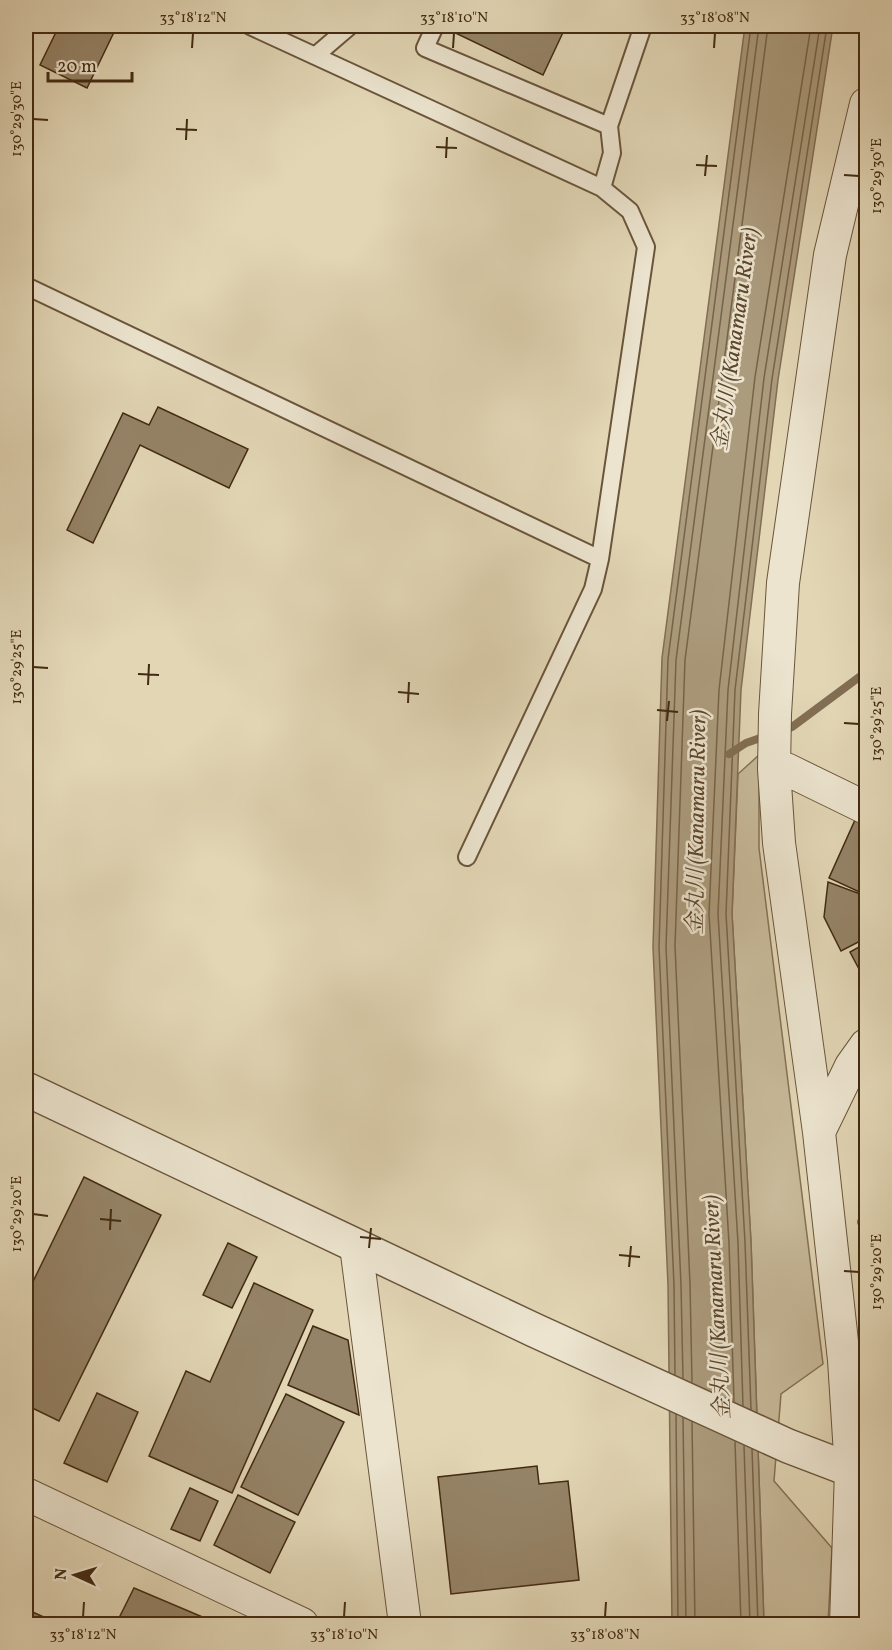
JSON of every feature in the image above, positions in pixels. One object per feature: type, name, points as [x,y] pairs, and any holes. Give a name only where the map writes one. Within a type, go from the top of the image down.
[{"type":"street","points":[[846,1624],[851,1470],[844,1359],[819,1132],[779,843],[774,760],[783,583],[830,255],[867,104]]},
{"type":"street","points":[[774,760],[786,769],[867,808]]},
{"type":"street","points":[[819,1132],[851,1066],[867,1045]]},
{"type":"street","points":[[26,1089],[534,1330],[788,1446],[851,1470]]},
{"type":"street","points":[[356,1246],[405,1624]]},
{"type":"street","points":[[26,1494],[302,1624]]},
{"type":"lane","points":[[250,26],[602,188],[630,211],[646,247],[600,559],[593,588],[467,857]]},
{"type":"lane","points":[[315,56],[350,26]]},
{"type":"lane","points":[[435,26],[425,48],[609,126]]},
{"type":"lane","points":[[602,188],[612,153],[609,126],[643,26]]},
{"type":"lane","points":[[26,286],[600,559]]},
{"type":"shaded area","points":[[759,755],[759,848],[823,1364],[781,1394],[774,1481],[832,1548],[828,1624],[764,1624],[751,1242],[732,914],[738,774]]},
{"type":"water","name":"金丸川 (Kanamaru River)","points":[[745,26],[833,26],[778,380],[741,690],[732,914],[751,1242],[764,1624],[672,1624],[668,1285],[653,947],[662,658]]},
{"type":"building","points":[[59,26],[117,26],[87,88],[40,65]]},
{"type":"building","points":[[449,26],[566,26],[543,75],[447,29]]},
{"type":"building","points":[[158,407],[248,449],[229,488],[140,445],[93,543],[67,530],[123,413],[149,425]]},
{"type":"building","points":[[855,820],[866,825],[866,895],[829,878]]},
{"type":"building","points":[[828,882],[863,895],[866,902],[866,938],[841,951],[824,917]]},
{"type":"building","points":[[866,943],[866,965],[859,969],[850,952]]},
{"type":"building","points":[[84,1177],[161,1215],[59,1421],[26,1405],[26,1296]]},
{"type":"building","points":[[228,1243],[257,1257],[232,1308],[203,1295]]},
{"type":"building","points":[[254,1283],[313,1310],[232,1493],[149,1456],[186,1371],[210,1382]]},
{"type":"building","points":[[313,1326],[348,1340],[359,1415],[288,1385]]},
{"type":"building","points":[[97,1393],[138,1412],[107,1482],[64,1463]]},
{"type":"building","points":[[286,1394],[344,1422],[298,1515],[241,1487]]},
{"type":"building","points":[[537,1466],[539,1484],[568,1481],[579,1580],[451,1594],[438,1477]]},
{"type":"building","points":[[190,1488],[218,1501],[200,1541],[171,1529]]},
{"type":"building","points":[[238,1495],[295,1522],[270,1573],[214,1545]]},
{"type":"building","points":[[134,1588],[219,1624],[116,1624]]},
{"type":"building","points":[[26,1609],[59,1624],[26,1624]]},
{"type":"waterway","points":[[781,731],[792,727],[866,672]]},
{"type":"waterway","points":[[729,754],[746,743],[769,735]]},
{"type":"waterway","points":[[861,1222],[866,1222]]}]
